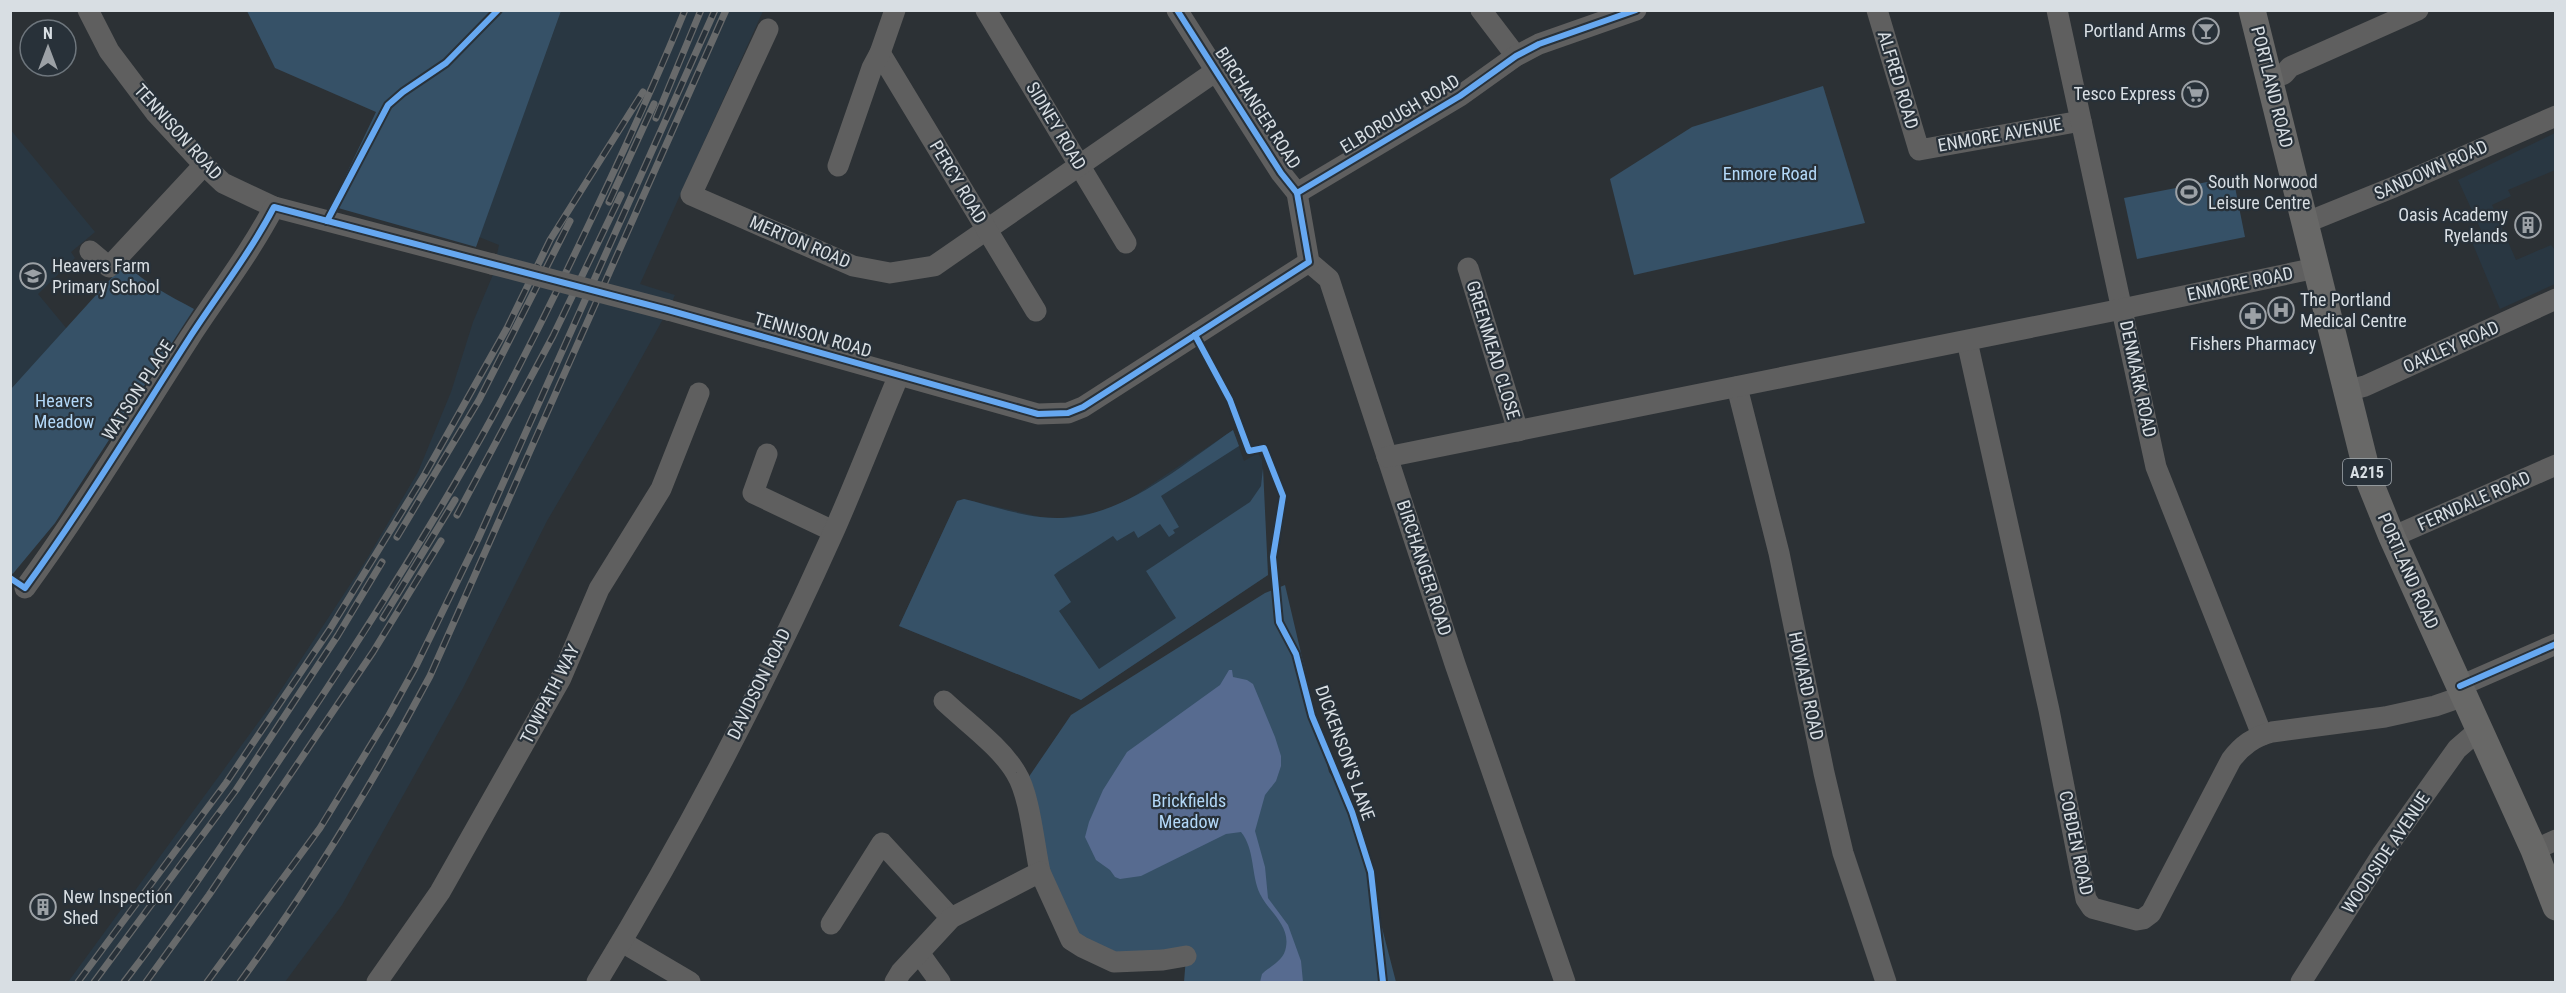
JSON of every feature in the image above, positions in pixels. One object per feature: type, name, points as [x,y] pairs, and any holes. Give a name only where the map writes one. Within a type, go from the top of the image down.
[{"type":"main road","name":"PORTLAND ROAD","points":[[2252,10],[2280,73],[2305,223],[2369,480],[2392,537],[2479,730],[2545,845],[2556,907]]},
{"type":"street","name":"TENNISON ROAD","points":[[88,10],[110,51],[155,112],[204,165],[224,183],[274,207],[668,310],[1038,414],[1068,413],[1083,407],[1309,262]]},
{"type":"street","points":[[838,166],[895,10]]},
{"type":"street","name":"SIDNEY ROAD","points":[[986,10],[1126,243]]},
{"type":"street","name":"BIRCHANGER ROAD","points":[[1177,10],[1281,173],[1297,193],[1309,262],[1329,279],[1565,982]]},
{"type":"street","points":[[1481,10],[1516,56]]},
{"type":"street","name":"ELBOROUGH ROAD","points":[[1297,193],[1460,96],[1516,56],[1539,44],[1636,10]]},
{"type":"street","name":"ALFRED ROAD","points":[[1877,10],[1919,150]]},
{"type":"street","name":"DENMARK ROAD","points":[[2056,10],[2156,467],[2262,735]]},
{"type":"street","points":[[2280,73],[2418,10]]},
{"type":"street","name":"MERTON ROAD","points":[[768,29],[691,195],[853,266],[890,273],[934,266],[1216,71]]},
{"type":"street","name":"PERCY ROAD","points":[[880,53],[1036,311]]},
{"type":"street","name":"SANDOWN ROAD","points":[[2305,223],[2556,116]]},
{"type":"street","name":"ENMORE AVENUE","points":[[1919,150],[2081,121]]},
{"type":"street","points":[[90,251],[109,267],[204,165]]},
{"type":"street","name":"WATSON PLACE","points":[[26,588],[65,534],[205,313],[259,235],[274,207]]},
{"type":"street","name":"GREENMEAD CLOSE","points":[[1468,268],[1518,431]]},
{"type":"street","name":"ENMORE ROAD","points":[[1387,457],[1967,341],[2316,268]]},
{"type":"street","name":"OAKLEY ROAD","points":[[2346,391],[2365,386],[2556,299]]},
{"type":"street","name":"COBDEN ROAD","points":[[1967,341],[2049,710],[2086,899],[2092,908],[2137,920],[2151,913],[2231,760],[2244,745],[2262,735],[2385,717],[2435,706],[2556,644]]},
{"type":"street","name":"DAVIDSON ROAD","points":[[597,982],[622,942],[738,726],[833,531],[899,375]]},
{"type":"street","name":"HOWARD ROAD","points":[[1737,387],[1779,554],[1824,773],[1843,853],[1886,982]]},
{"type":"street","name":"TOWPATH WAY","points":[[376,982],[440,892],[561,678],[599,590],[662,489],[699,393]]},
{"type":"street","points":[[767,454],[753,493],[833,531]]},
{"type":"street","name":"FERNDALE ROAD","points":[[2392,537],[2556,465]]},
{"type":"street","points":[[944,701],[1009,762],[1018,775],[1024,793],[1040,872],[1071,940],[1114,962],[1163,960],[1186,956]]},
{"type":"street","name":"WOODSIDE AVENUE","points":[[2301,982],[2390,843],[2457,749],[2479,730]]},
{"type":"street","points":[[831,924],[882,843],[951,918]]},
{"type":"street","points":[[895,982],[901,972],[951,918],[1040,872]]},
{"type":"street","points":[[622,942],[690,982]]},
{"type":"street","points":[[919,953],[940,982]]},
{"type":"shaded area","points":[[561,11],[763,11],[640,284],[675,295],[668,310],[547,521],[462,690],[342,905],[285,982],[68,982],[271,705],[365,562],[418,472],[451,392],[473,322],[492,277],[499,245],[479,237]]},
{"type":"shaded area","name":"Heavers Farm Primary School","points":[[10,129],[95,232],[71,252],[75,258],[38,294],[67,329],[11,389]]},
{"type":"shaded area","points":[[2555,133],[2555,170],[2508,190],[2511,196],[2492,205],[2516,260],[2551,245],[2555,250],[2555,284],[2500,309],[2469,235],[2481,230],[2458,180]]},
{"type":"shaded area","points":[[1233,430],[1244,461],[1258,453],[1262,460],[1268,575],[1081,700],[899,626],[957,501],[964,499],[1041,517],[1059,518],[1093,513],[1111,508],[1134,496]]},
{"type":"shaded area","points":[[1229,670],[1232,670],[1233,677],[1253,684],[1281,756],[1281,766],[1276,781],[1265,795],[1255,831],[1265,867],[1268,898],[1288,925],[1301,961],[1303,982],[1260,982],[1262,974],[1283,956],[1286,939],[1282,925],[1264,901],[1257,887],[1249,846],[1241,832],[1226,834],[1141,876],[1120,879],[1096,860],[1085,837],[1103,790],[1127,752],[1220,685]]},
{"type":"green space","points":[[247,11],[561,11],[476,247],[331,206],[376,112],[275,68]]},
{"type":"green space","name":"Enmore Road","points":[[1823,86],[1865,223],[1634,275],[1610,179],[1692,127]]},
{"type":"green space","name":"South Norwood Leisure Centre","points":[[2233,177],[2245,237],[2137,259],[2124,198]]},
{"type":"green space","name":"Heavers Meadow","points":[[125,263],[149,283],[194,309],[55,523],[11,576],[11,389]]},
{"type":"green space","points":[[1233,430],[1239,446],[1161,496],[1179,527],[1173,530],[1175,533],[1169,537],[1160,524],[1138,538],[1134,531],[1117,541],[1113,536],[1059,571],[1054,575],[1071,602],[1059,611],[1099,669],[1176,618],[1146,571],[1250,502],[1261,486],[1263,468],[1268,575],[1081,700],[899,626],[957,501],[964,499],[1040,517],[1067,518],[1093,513],[1143,492]]},
{"type":"green space","name":"Brickfields Meadow","points":[[1285,585],[1329,772],[1349,800],[1396,982],[1184,982],[1186,957],[1115,959],[1065,945],[1026,781],[1071,715],[1265,593]]},
{"type":"railway","points":[[124,982],[202,875],[333,679],[389,592],[469,459],[568,268],[685,10]]},
{"type":"railway","points":[[656,118],[701,10]]},
{"type":"railway","points":[[207,982],[320,828],[415,668],[478,539],[715,10]]},
{"type":"railway","points":[[240,982],[292,908],[341,832],[430,676],[726,10]]},
{"type":"railway","points":[[78,982],[226,783],[330,629],[425,474],[507,328],[550,240],[643,92]]},
{"type":"railway","points":[[609,202],[654,104]]},
{"type":"railway","points":[[457,515],[553,336],[621,195]]},
{"type":"railway","points":[[397,537],[479,400],[570,221]]},
{"type":"railway","points":[[383,618],[455,500]]},
{"type":"railway","points":[[146,982],[209,895],[373,652],[441,541]]},
{"type":"railway","points":[[94,982],[236,790],[338,635],[382,562]]},
{"type":"cycle path","points":[[327,221],[388,105],[446,63],[498,10]]},
{"type":"cycle path","points":[[10,578],[25,588],[109,464],[274,207],[668,310],[1038,414],[1068,413],[1083,407],[1309,262],[1297,193],[1281,173],[1177,10]]},
{"type":"cycle path","points":[[1297,193],[1460,96],[1516,56],[1539,44],[1636,10]]},
{"type":"cycle path","name":"DICKENSON'S LANE","points":[[1195,335],[1230,400],[1249,451],[1264,448],[1283,496],[1273,557],[1279,622],[1296,654],[1312,716],[1352,812],[1371,872],[1383,982]]},
{"type":"cycle path","points":[[2460,686],[2556,644]]},
{"type":"place","name":"Portland Arms","points":[[2206,31]]},
{"type":"place","name":"Tesco Express","points":[[2195,94]]},
{"type":"place","name":"South Norwood Leisure Centre","points":[[2189,192]]},
{"type":"place","name":"Oasis Academy Ryelands","points":[[2528,225]]},
{"type":"place","name":"Heavers Farm Primary School","points":[[33,276]]},
{"type":"place","name":"The Portland Medical Centre","points":[[2281,310]]},
{"type":"place","name":"Fishers Pharmacy","points":[[2253,316]]},
{"type":"place","name":"New Inspection Shed","points":[[43,907]]}]
